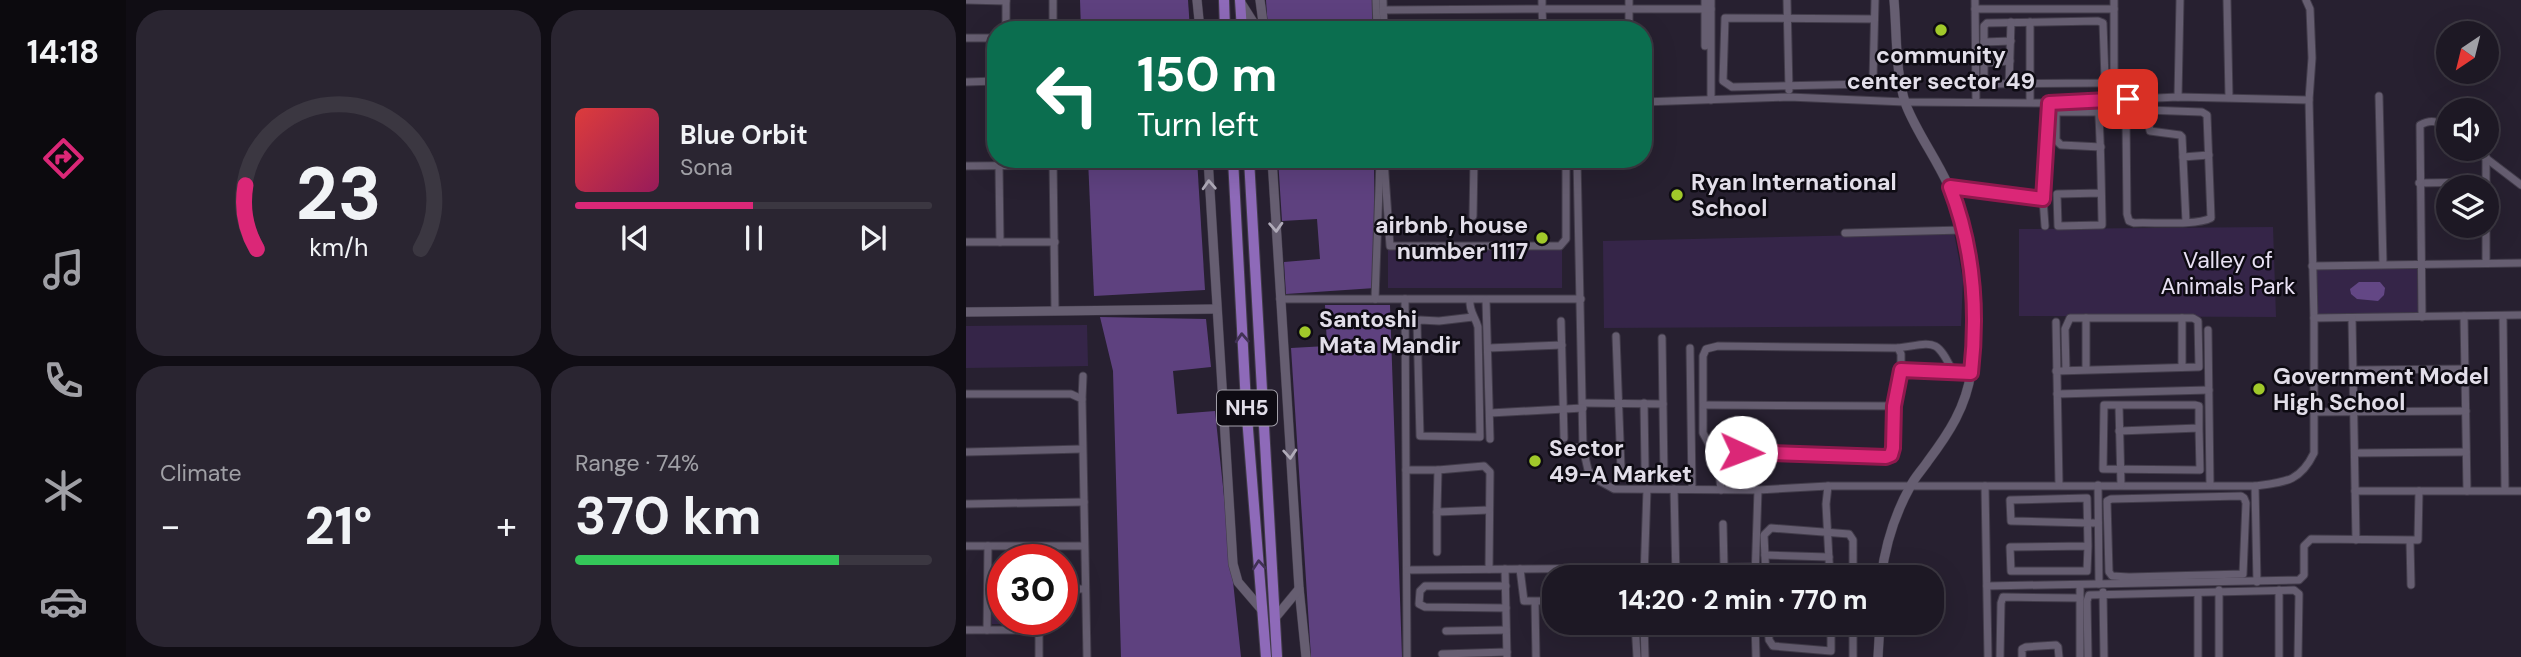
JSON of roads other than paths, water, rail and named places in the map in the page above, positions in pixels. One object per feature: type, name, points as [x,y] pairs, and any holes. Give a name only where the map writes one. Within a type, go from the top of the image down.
[{"type":"highway","points":[[1223,21],[1224,0]]},
{"type":"highway","points":[[1240,1],[1241,21]]},
{"type":"highway","name":"NH5","points":[[1233,168],[1246,404],[1266,657]]},
{"type":"highway","name":"NH5","points":[[1250,168],[1279,655]]},
{"type":"street","points":[[966,0],[1006,0],[1006,21]]},
{"type":"street","points":[[1053,0],[1053,21]]},
{"type":"street","points":[[1197,0],[1199,21]]},
{"type":"street","points":[[1260,0],[1263,21]]},
{"type":"street","points":[[1376,0],[1377,21]]},
{"type":"street","points":[[1383,0],[1384,21]]},
{"type":"street","points":[[1456,0],[1457,9]]},
{"type":"street","points":[[1787,0],[1790,97]]},
{"type":"street","points":[[1874,19],[1725,18],[1722,75],[1725,85],[1865,85],[1871,82],[1875,0]]},
{"type":"street","points":[[1883,565],[1886,549],[1910,486],[1958,416],[1971,373],[1975,304],[1963,230],[1950,187],[1905,103],[1895,0]]},
{"type":"street","points":[[1975,0],[1976,102]]},
{"type":"street","points":[[2178,97],[2180,0]]},
{"type":"street","points":[[2227,0],[2229,97]]},
{"type":"street","points":[[1577,168],[1583,448],[1588,470],[1604,485],[1626,490],[1721,490],[1828,486],[2255,485],[2289,480],[2307,468],[2314,453],[2309,100],[2311,20],[2306,0]]},
{"type":"street","points":[[1240,1],[1252,21]]},
{"type":"street","points":[[1383,10],[1542,4],[1708,4]]},
{"type":"street","points":[[1705,46],[1708,4]]},
{"type":"street","points":[[1708,4],[1711,100]]},
{"type":"street","points":[[1975,9],[2114,4],[2114,99]]},
{"type":"street","points":[[2098,20],[2103,23],[2105,79],[2102,83],[1984,82],[1984,26],[1987,23],[2011,22],[2098,20]]},
{"type":"street","points":[[2009,84],[2011,22]]},
{"type":"street","points":[[2030,22],[2030,102]]},
{"type":"street","points":[[966,38],[987,38]]},
{"type":"street","points":[[1984,42],[2011,41]]},
{"type":"street","points":[[1984,63],[2010,61]]},
{"type":"street","points":[[966,82],[987,81]]},
{"type":"street","points":[[2379,96],[2384,264]]},
{"type":"street","points":[[1652,102],[1790,97],[1905,103],[2049,103],[2178,97],[2309,100]]},
{"type":"street","points":[[2143,99],[2150,131],[2182,137],[2186,222]]},
{"type":"street","points":[[2098,101],[2101,147],[2102,225],[2057,226],[2058,193],[2101,194]]},
{"type":"street","points":[[2045,226],[2043,199],[2049,103]]},
{"type":"street","points":[[2130,111],[2206,113],[2210,155],[2209,220],[2134,223],[2127,218],[2126,118],[2130,111]]},
{"type":"street","points":[[2099,112],[2056,112],[2056,140],[2061,145],[2101,147]]},
{"type":"street","points":[[2422,317],[2420,125],[2436,121]]},
{"type":"street","points":[[2183,156],[2210,155]]},
{"type":"street","points":[[2490,161],[2521,185]]},
{"type":"street","points":[[966,166],[987,166]]},
{"type":"street","points":[[999,168],[1000,242]]},
{"type":"street","points":[[1054,168],[1055,311]]},
{"type":"street","points":[[1208,168],[1233,564],[1238,582],[1262,610]]},
{"type":"street","points":[[1273,168],[1299,589],[1306,657]]},
{"type":"street","points":[[1375,299],[1383,168]]},
{"type":"street","points":[[1383,168],[1388,243],[1393,247],[1564,245],[1566,168]]},
{"type":"street","points":[[1473,216],[1474,168]]},
{"type":"street","points":[[2419,183],[2436,184]]},
{"type":"street","points":[[1950,187],[2043,199]]},
{"type":"street","points":[[1845,233],[1963,230]]},
{"type":"street","points":[[2486,238],[2486,263]]},
{"type":"street","points":[[966,242],[1055,242]]},
{"type":"street","points":[[2312,266],[2521,263]]},
{"type":"street","points":[[1280,299],[1581,299]]},
{"type":"street","points":[[1405,299],[1407,657]]},
{"type":"street","points":[[1470,300],[1469,311],[1473,317],[1478,327],[1480,437],[1420,436],[1417,323],[1420,320],[1473,317]]},
{"type":"street","points":[[1486,300],[1490,439]]},
{"type":"street","points":[[966,312],[1216,309]]},
{"type":"street","points":[[2314,318],[2521,315]]},
{"type":"street","points":[[2464,316],[2467,491]]},
{"type":"street","points":[[2503,316],[2505,490]]},
{"type":"street","points":[[2056,371],[2199,367],[2198,321],[2193,318],[2070,318],[2066,324],[2066,370]]},
{"type":"street","points":[[2086,318],[2086,369]]},
{"type":"street","points":[[2182,318],[2182,368]]},
{"type":"street","points":[[2352,318],[2356,540]]},
{"type":"street","points":[[1561,321],[1564,438]]},
{"type":"street","points":[[2056,322],[2059,485]]},
{"type":"street","points":[[2208,330],[2210,485]]},
{"type":"street","points":[[1616,336],[1621,468]]},
{"type":"street","points":[[1662,338],[1664,476]]},
{"type":"street","points":[[1898,348],[1901,354],[1901,370],[1894,406],[1891,455],[1886,457],[1717,451],[1710,446],[1703,433],[1703,355],[1706,349],[1712,347],[1898,348],[1930,344],[1941,349],[1953,372]]},
{"type":"street","points":[[1488,348],[1562,345]]},
{"type":"street","points":[[1690,348],[1692,489]]},
{"type":"street","points":[[2353,370],[2465,369]]},
{"type":"street","points":[[1901,370],[1971,373]]},
{"type":"street","points":[[1083,376],[1087,657]]},
{"type":"street","points":[[2057,394],[2209,390]]},
{"type":"street","points":[[966,394],[1071,394],[1082,399]]},
{"type":"street","points":[[1490,412],[1564,409],[1619,403],[1663,404]]},
{"type":"street","points":[[1644,403],[1645,466]]},
{"type":"street","points":[[2195,404],[2199,406],[2200,412],[2199,428],[2200,470],[2103,469],[2104,405],[2195,404]]},
{"type":"street","points":[[1704,405],[1894,406]]},
{"type":"street","points":[[2119,406],[2121,485]]},
{"type":"street","points":[[2314,412],[2466,411]]},
{"type":"street","points":[[2119,430],[2199,428]]},
{"type":"street","points":[[1553,446],[1583,448]]},
{"type":"street","points":[[966,452],[1082,449]]},
{"type":"street","points":[[1717,451],[1721,490]]},
{"type":"street","points":[[2355,453],[2466,452]]},
{"type":"street","points":[[1406,470],[1488,468],[1489,569]]},
{"type":"street","points":[[1437,552],[1438,470]]},
{"type":"street","points":[[2098,485],[2104,657]]},
{"type":"street","points":[[2134,485],[2136,499]]},
{"type":"street","points":[[2255,485],[2257,582]]},
{"type":"street","points":[[1828,486],[1829,565]]},
{"type":"street","points":[[1985,486],[1988,657]]},
{"type":"street","points":[[1644,565],[1647,489]]},
{"type":"street","points":[[1674,489],[1676,565]]},
{"type":"street","points":[[1755,565],[1758,489]]},
{"type":"street","points":[[2355,491],[2521,491]]},
{"type":"street","points":[[1987,586],[2300,580],[2304,545],[2311,539],[2417,541],[2419,491]]},
{"type":"street","points":[[2088,546],[2010,547],[2011,571],[2087,571],[2088,546],[2088,523],[2087,498],[2010,500],[2011,521],[2088,523],[2098,523]]},
{"type":"street","points":[[2244,498],[2244,574],[2112,576],[2109,572],[2106,505],[2111,499],[2136,499],[2244,498]]},
{"type":"street","points":[[966,504],[1084,502]]},
{"type":"street","points":[[1437,512],[1489,510]]},
{"type":"street","points":[[1723,524],[1724,565]]},
{"type":"street","points":[[1765,565],[1764,535],[1771,528],[1828,531],[1852,536],[1853,565]]},
{"type":"street","points":[[2410,541],[2411,586]]},
{"type":"street","points":[[966,546],[987,546]]},
{"type":"street","points":[[1078,546],[1084,546]]},
{"type":"street","points":[[1765,555],[1829,557]]},
{"type":"street","points":[[1442,654],[1507,654],[1505,569]]},
{"type":"street","points":[[1520,569],[1523,599],[1527,603],[1542,602]]},
{"type":"street","points":[[1407,570],[1542,569]]},
{"type":"street","points":[[2219,657],[2220,582]]},
{"type":"street","points":[[2080,585],[2080,657]]},
{"type":"street","points":[[1506,586],[1425,586],[1420,591],[1419,604],[1424,607],[1506,608]]},
{"type":"street","points":[[1078,589],[1085,589]]},
{"type":"street","points":[[1275,618],[1299,589]]},
{"type":"street","points":[[2279,590],[2279,657]]},
{"type":"street","points":[[2088,657],[2087,597],[2093,594],[2279,590],[2294,590],[2299,594],[2298,657]]},
{"type":"street","points":[[2197,657],[2198,593]]},
{"type":"street","points":[[2000,657],[2003,597],[2080,598]]},
{"type":"street","points":[[1535,602],[1536,657]]},
{"type":"street","points":[[966,630],[987,630]]},
{"type":"street","points":[[1446,631],[1506,630]]},
{"type":"street","points":[[1039,635],[1040,657]]},
{"type":"street","points":[[1636,635],[1637,657]]},
{"type":"street","points":[[1644,635],[1645,657]]},
{"type":"street","points":[[1755,635],[1756,657]]},
{"type":"street","points":[[1769,635],[1773,646],[1831,654],[1831,635]]},
{"type":"street","points":[[1853,635],[1853,657]]},
{"type":"street","points":[[1878,657],[1879,635]]},
{"type":"street","points":[[2022,657],[2022,649],[2026,647],[2056,645],[2059,647],[2059,657]]},
{"type":"place","name":"community center sector 49","points":[[1941,30]]},
{"type":"place","name":"Ryan International School","points":[[1677,195]]},
{"type":"place","name":"airbnb, house number 1117","points":[[1542,238]]},
{"type":"place","name":"Santoshi Mata Mandir","points":[[1305,332]]},
{"type":"place","name":"Government Model High School","points":[[2259,389]]},
{"type":"place","name":"Sector 49-A Market","points":[[1535,461]]},
{"type":"park label","name":"Valley of Animals Park","points":[[2228,273]]}]
